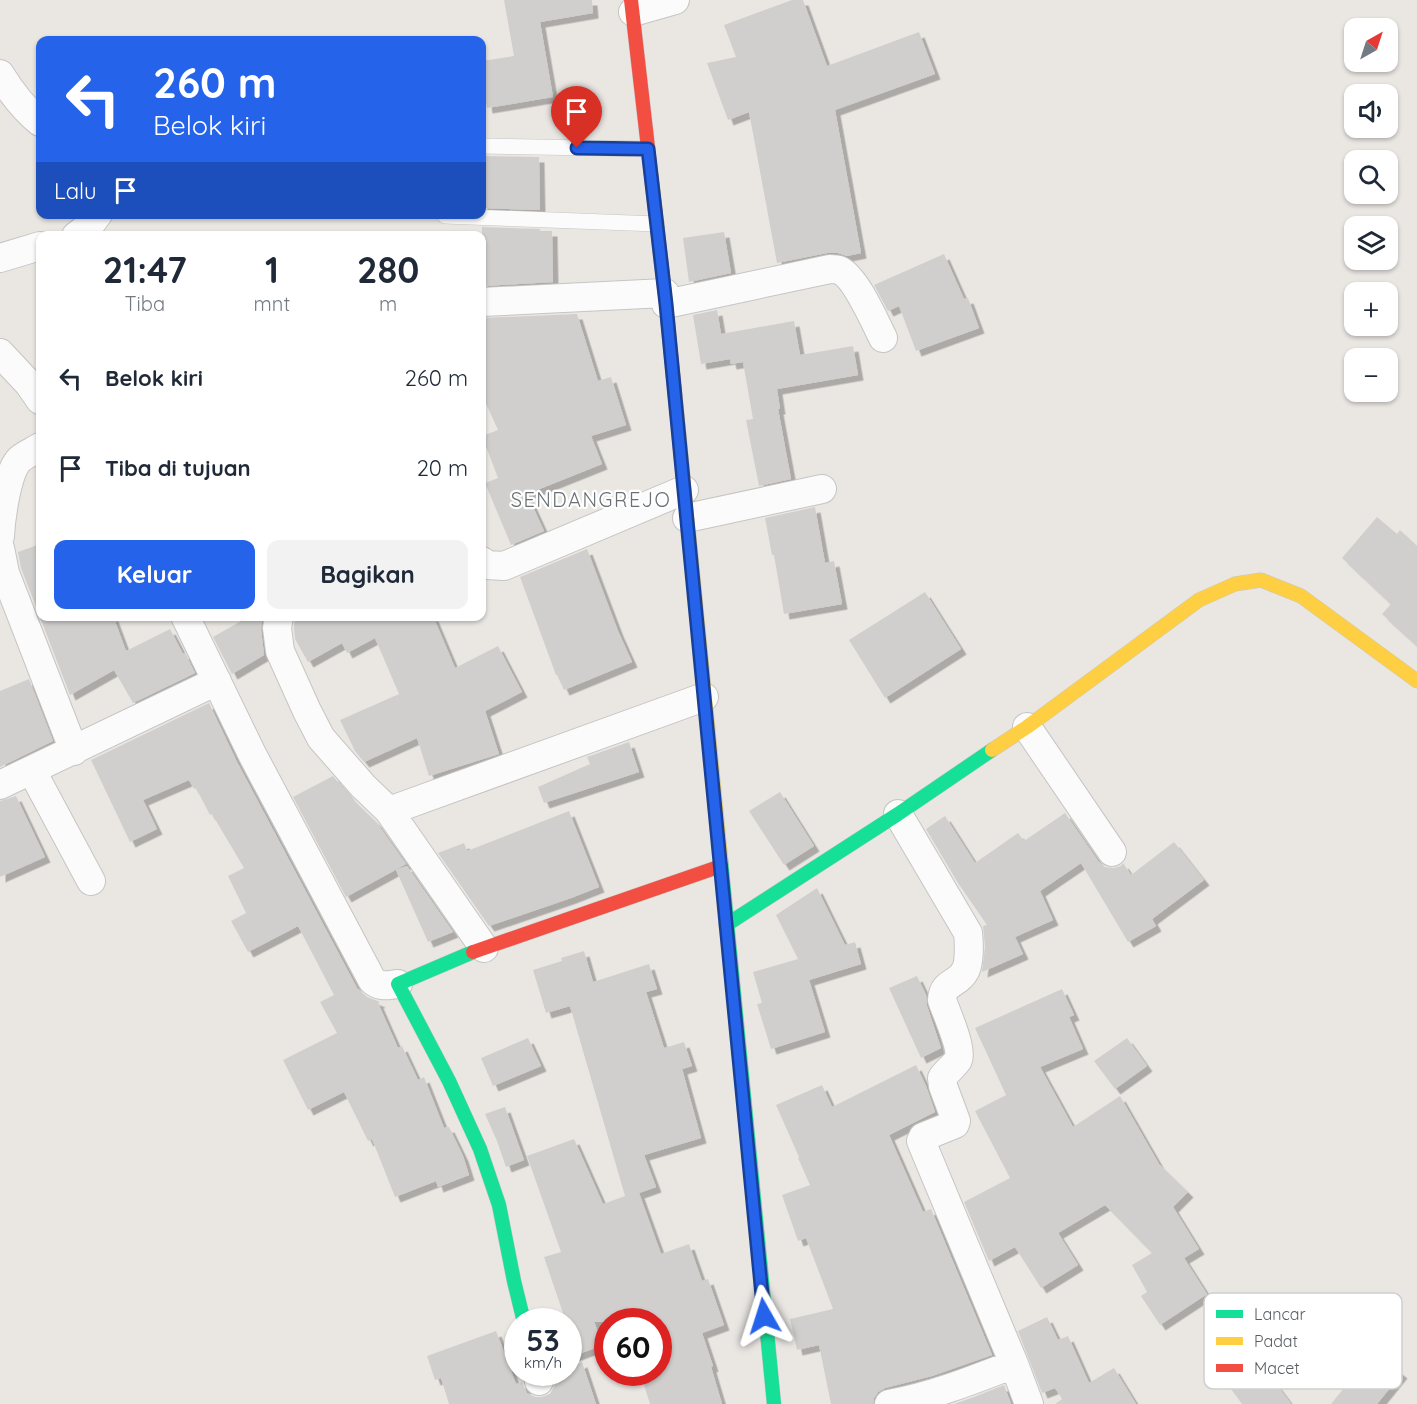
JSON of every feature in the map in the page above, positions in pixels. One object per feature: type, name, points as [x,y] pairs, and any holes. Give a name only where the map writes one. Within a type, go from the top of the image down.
[{"type":"street","points":[[675,0],[632,6],[666,298],[774,1404]]},
{"type":"street","points":[[0,74],[10,90],[36,118]]},
{"type":"street","points":[[82,231],[94,219]]},
{"type":"street","points":[[0,258],[36,247]]},
{"type":"street","points":[[486,302],[666,298],[830,269],[840,270],[849,277],[861,294],[883,338]]},
{"type":"street","points":[[0,353],[36,394]]},
{"type":"street","points":[[0,536],[1,517],[14,468],[20,459],[36,449]]},
{"type":"street","points":[[486,564],[504,566],[686,504],[822,489]]},
{"type":"street","points":[[0,548],[4,573],[74,751]]},
{"type":"street","points":[[726,926],[1027,727],[1199,600],[1235,584],[1261,580],[1301,596],[1417,681]]},
{"type":"street","points":[[187,621],[252,754],[372,980],[377,985],[398,984],[484,948],[721,866]]},
{"type":"street","points":[[278,621],[280,651],[321,738],[388,811],[484,948]]},
{"type":"street","points":[[0,785],[217,681]]},
{"type":"street","points":[[388,811],[704,697]]},
{"type":"street","points":[[1027,727],[1112,852]]},
{"type":"street","points":[[32,771],[91,881]]},
{"type":"street","points":[[898,814],[968,933],[969,942],[965,972],[942,992],[942,1000],[959,1053],[958,1060],[942,1078],[956,1121],[955,1124],[923,1137],[921,1141],[1029,1404]]},
{"type":"street","points":[[398,984],[449,1081],[480,1149],[499,1205],[521,1308]]},
{"type":"street","points":[[889,1404],[954,1388],[1014,1364]]},
{"type":"lane","points":[[486,146],[648,149]]},
{"type":"lane","points":[[486,218],[657,224]]},
{"type":"building","points":[[504,0],[592,0],[593,13],[540,22],[553,97],[487,108],[486,60],[514,56]]},
{"type":"building","points":[[792,0],[803,0],[827,66],[919,32],[935,74],[835,110],[861,253],[847,256],[827,253],[777,263],[749,112],[728,120],[707,63],[736,57],[724,25]]},
{"type":"building","points":[[486,156],[539,157],[540,210],[486,208]]},
{"type":"building","points":[[482,227],[552,231],[553,282],[486,286],[486,231],[482,231]]},
{"type":"building","points":[[724,232],[731,273],[689,282],[683,238]]},
{"type":"building","points":[[944,254],[964,299],[968,298],[979,328],[916,351],[899,306],[888,311],[874,285]]},
{"type":"building","points":[[717,310],[721,334],[794,321],[800,355],[853,346],[858,375],[777,389],[780,409],[778,409],[791,479],[759,486],[746,420],[753,419],[743,362],[731,364],[730,359],[701,364],[693,315]]},
{"type":"building","points":[[577,314],[598,381],[611,377],[626,425],[591,436],[602,464],[527,494],[544,531],[511,545],[486,485],[486,483],[498,478],[486,446],[486,434],[498,430],[486,404],[486,318]]},
{"type":"building","points":[[815,507],[825,563],[834,561],[842,604],[784,614],[765,518]]},
{"type":"building","points":[[1377,517],[1397,534],[1400,530],[1417,546],[1417,646],[1382,614],[1391,604],[1342,558]]},
{"type":"building","points":[[36,545],[36,607],[21,568],[18,552]]},
{"type":"building","points":[[587,549],[632,662],[564,690],[556,675],[520,577]]},
{"type":"building","points":[[925,592],[961,649],[885,698],[849,640]]},
{"type":"building","points":[[41,621],[115,621],[126,651],[170,629],[195,673],[133,703],[114,670],[70,695]]},
{"type":"building","points":[[241,621],[262,621],[264,655],[232,674],[213,637]]},
{"type":"building","points":[[295,621],[435,621],[455,668],[498,646],[522,692],[485,711],[499,754],[429,776],[417,738],[364,762],[355,751],[340,720],[399,694],[375,638],[347,653],[342,643],[308,662],[295,639]]},
{"type":"building","points":[[29,679],[53,741],[0,767],[0,691]]},
{"type":"building","points":[[209,703],[237,762],[357,988],[367,997],[380,1002],[378,1003],[398,1048],[402,1046],[418,1080],[424,1077],[444,1128],[449,1127],[469,1175],[438,1187],[436,1181],[395,1197],[372,1139],[368,1141],[344,1092],[308,1110],[283,1060],[337,1033],[320,1002],[334,995],[298,926],[248,952],[231,921],[246,913],[228,876],[244,868],[189,780],[143,800],[157,829],[130,842],[91,760]]},
{"type":"building","points":[[629,742],[639,772],[544,803],[538,787],[590,764],[587,757]]},
{"type":"building","points":[[333,776],[351,798],[376,822],[406,864],[346,897],[293,797]]},
{"type":"building","points":[[780,792],[814,846],[784,865],[749,811]]},
{"type":"building","points":[[16,796],[45,857],[0,877],[0,801]]},
{"type":"building","points":[[569,811],[599,887],[489,926],[438,853],[464,843],[467,851]]},
{"type":"building","points":[[1065,813],[1104,867],[1114,868],[1123,863],[1131,875],[1174,842],[1204,880],[1152,919],[1156,926],[1128,942],[1081,863],[1040,891],[1053,920],[1015,937],[1023,954],[982,972],[985,947],[983,926],[987,925],[958,883],[926,829],[945,816],[975,863],[1018,833],[1024,841]]},
{"type":"building","points":[[407,866],[453,932],[428,942],[396,870]]},
{"type":"building","points":[[817,888],[845,945],[855,942],[861,964],[809,980],[825,1032],[771,1049],[757,1004],[762,1003],[753,972],[798,959],[776,915]]},
{"type":"building","points":[[584,951],[593,982],[649,964],[657,989],[646,992],[664,1048],[684,1042],[692,1066],[682,1069],[701,1138],[644,1155],[656,1187],[639,1193],[661,1254],[689,1244],[702,1281],[708,1279],[724,1325],[702,1333],[722,1404],[650,1404],[644,1386],[672,1386],[672,1308],[594,1308],[594,1348],[582,1353],[582,1308],[561,1308],[544,1257],[561,1252],[527,1156],[574,1139],[603,1204],[625,1196],[570,1006],[546,1013],[533,970],[562,961],[561,958]]},
{"type":"building","points":[[917,976],[926,995],[927,1006],[941,1048],[921,1058],[889,988]]},
{"type":"building","points":[[1062,989],[1074,1015],[1069,1017],[1083,1049],[1040,1067],[1073,1127],[1120,1096],[1159,1164],[1188,1192],[1173,1207],[1199,1249],[1184,1258],[1206,1293],[1204,1293],[1204,1296],[1160,1325],[1141,1296],[1147,1292],[1132,1265],[1152,1253],[1105,1205],[1058,1233],[1078,1265],[1041,1288],[1015,1247],[989,1261],[964,1202],[1010,1178],[975,1111],[1006,1095],[975,1028]]},
{"type":"building","points":[[528,1038],[541,1066],[493,1086],[481,1058]]},
{"type":"building","points":[[1127,1038],[1147,1066],[1115,1089],[1094,1061]]},
{"type":"building","points":[[916,1065],[935,1112],[889,1135],[923,1212],[931,1209],[992,1355],[932,1376],[885,1388],[878,1392],[873,1404],[831,1404],[819,1345],[797,1350],[790,1319],[833,1309],[806,1238],[798,1241],[782,1195],[810,1185],[776,1105],[822,1085],[832,1107]]},
{"type":"building","points":[[505,1107],[524,1160],[506,1167],[485,1114]]},
{"type":"building","points":[[1047,1317],[1058,1340],[1068,1336],[1089,1383],[1114,1368],[1136,1404],[1055,1404],[1062,1399],[1055,1388],[1042,1393],[1018,1331]]},
{"type":"building","points":[[496,1331],[504,1352],[504,1386],[524,1386],[527,1393],[535,1397],[542,1397],[550,1394],[554,1386],[582,1386],[582,1362],[596,1404],[449,1404],[441,1378],[435,1380],[427,1356]]},
{"type":"building","points":[[1004,1385],[1011,1404],[954,1404],[974,1397]]},
{"type":"building","points":[[1231,1389],[1280,1389],[1291,1404],[1242,1404]]},
{"type":"building","points":[[1343,1389],[1389,1389],[1377,1404],[1331,1404]]},
{"type":"traffic: fast","points":[[726,925],[898,814],[992,750]]},
{"type":"traffic: fast","points":[[721,861],[774,1404]]},
{"type":"traffic: fast","points":[[473,952],[398,984],[449,1081],[480,1149],[499,1205],[521,1308]]},
{"type":"traffic: slow","points":[[675,394],[721,861]]},
{"type":"traffic: slow","points":[[992,750],[1027,727],[1199,600],[1235,584],[1261,580],[1301,596],[1417,681]]},
{"type":"traffic: jam","points":[[631,0],[675,394]]},
{"type":"traffic: jam","points":[[473,952],[721,866]]},
{"type":"district","name":"SENDANGREJO","points":[[591,500]]},
{"type":"route","points":[[577,148],[648,149],[666,304],[764,1316]]}]
